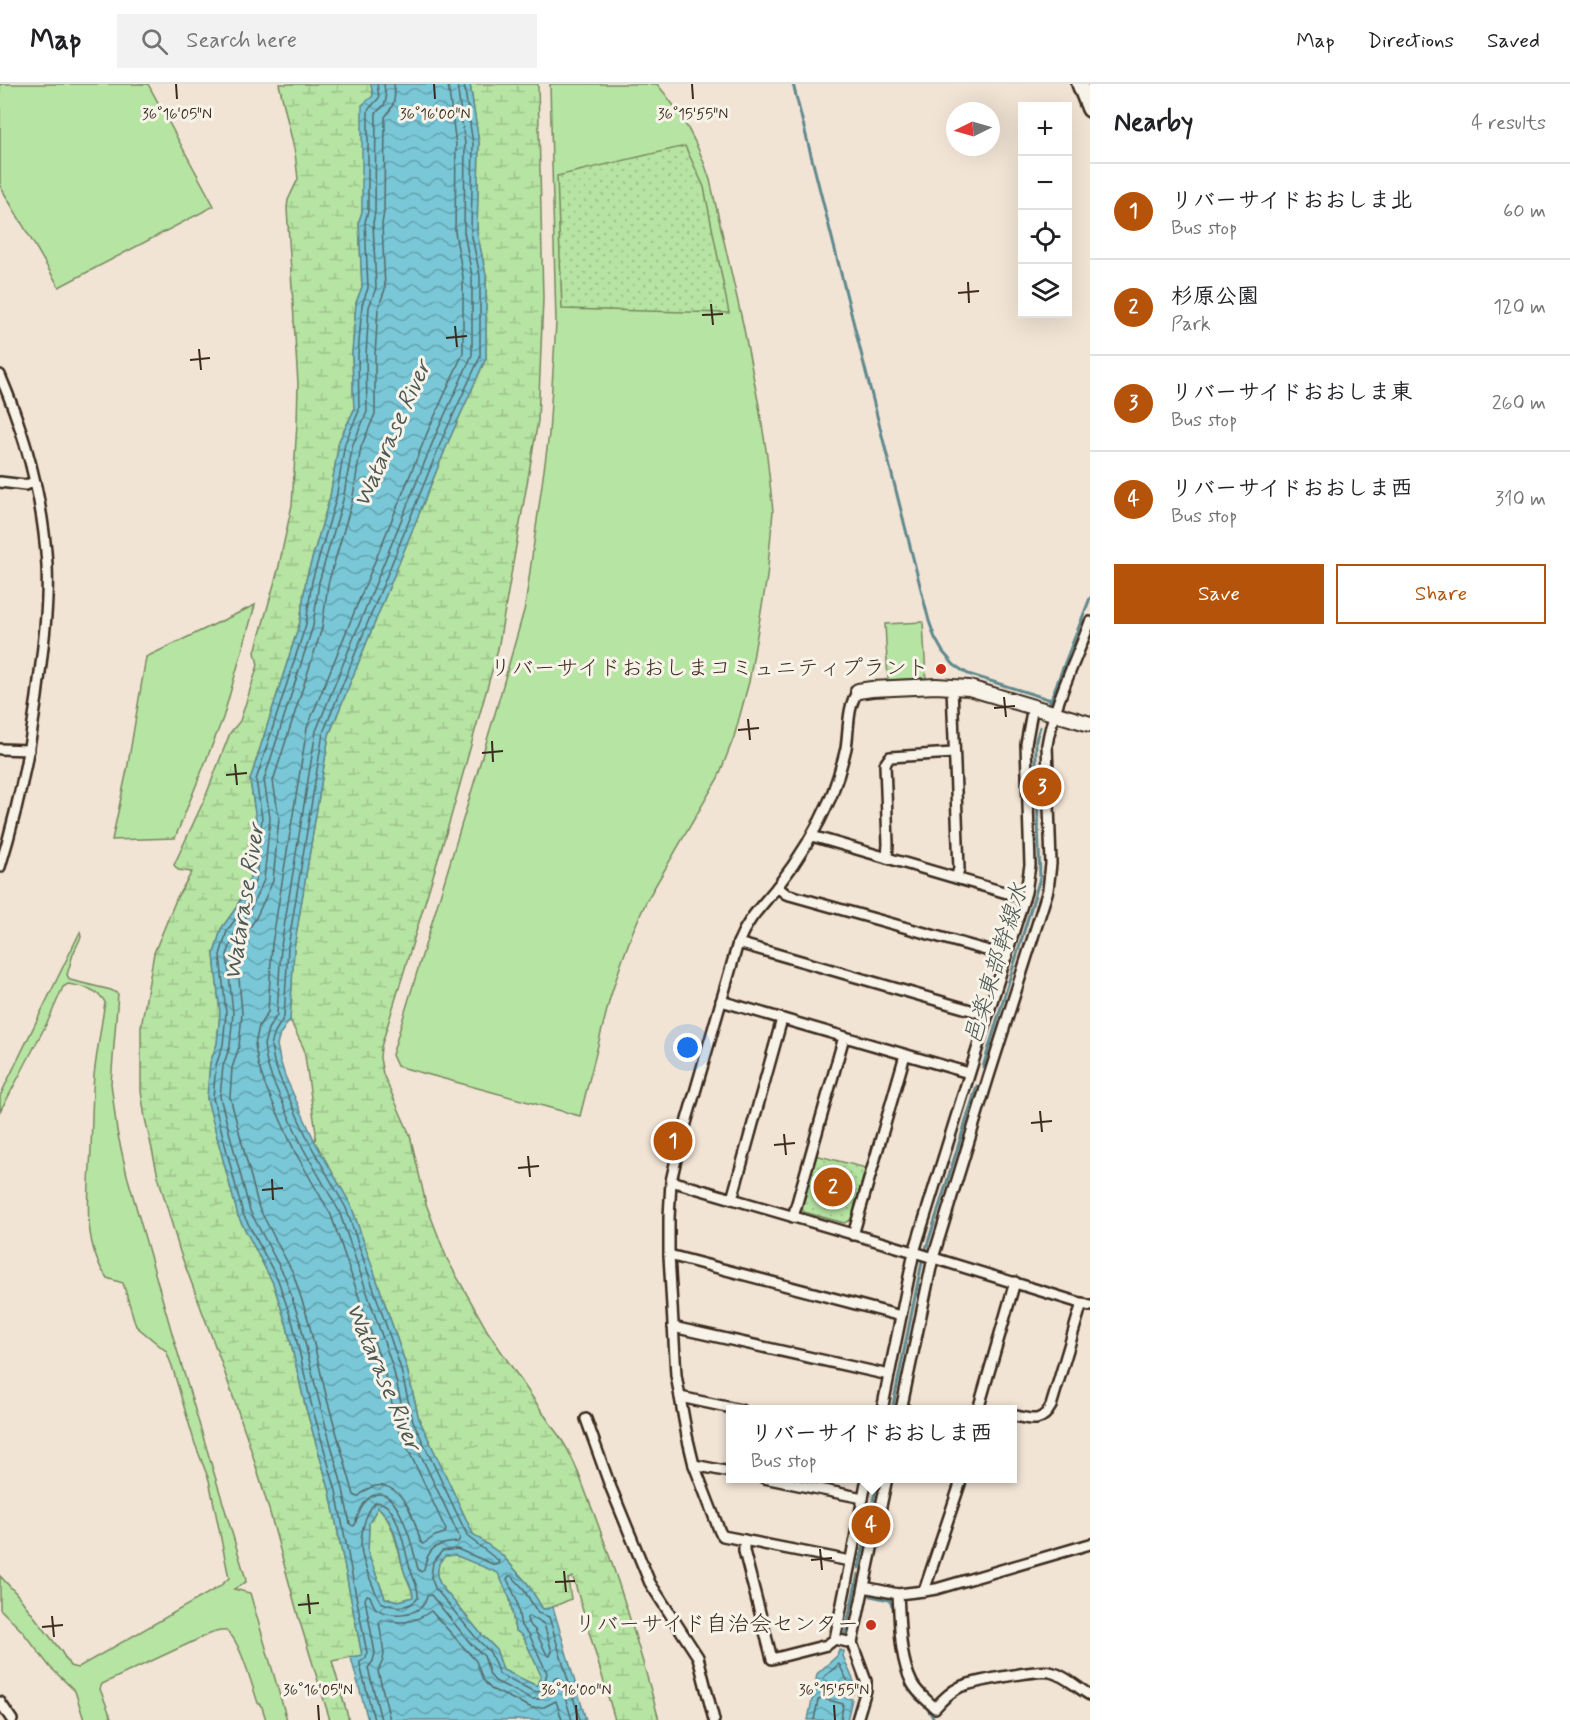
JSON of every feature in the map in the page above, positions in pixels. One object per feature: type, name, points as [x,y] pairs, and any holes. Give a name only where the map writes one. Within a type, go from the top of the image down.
[{"type":"main road","points":[[1080,84],[1090,109]]},
{"type":"street","points":[[0,375],[16,412],[30,457],[45,541],[47,597],[43,649],[29,750],[0,867]]},
{"type":"street","points":[[0,482],[25,485],[35,482]]},
{"type":"street","points":[[902,1405],[933,1258],[1048,890],[1051,864],[1047,758],[1049,732],[1090,622]]},
{"type":"street","points":[[850,1561],[723,1536],[694,1465],[676,1375],[669,1255],[671,1181],[721,1001],[738,943],[750,918],[798,858],[812,836],[831,796],[846,745],[852,703],[858,691],[872,688],[952,687],[984,691],[1090,724]]},
{"type":"street","points":[[952,687],[959,869],[956,878]]},
{"type":"street","points":[[883,1405],[914,1252],[1024,898],[1030,865],[1026,744],[1033,706]]},
{"type":"street","points":[[0,749],[29,750]]},
{"type":"street","points":[[887,858],[885,764],[890,757],[953,753]]},
{"type":"street","points":[[812,836],[1024,898]]},
{"type":"street","points":[[777,887],[786,894],[1007,956]]},
{"type":"street","points":[[738,943],[988,1015]]},
{"type":"street","points":[[721,1001],[969,1073]]},
{"type":"street","points":[[732,1199],[783,1020]]},
{"type":"street","points":[[793,1217],[844,1037]]},
{"type":"street","points":[[853,1235],[905,1055]]},
{"type":"street","points":[[671,1181],[1086,1305],[1051,1406],[1045,1417],[1040,1419],[1017,1416]]},
{"type":"street","points":[[669,1255],[901,1316]]},
{"type":"street","points":[[979,1405],[1015,1282]]},
{"type":"street","points":[[673,1327],[889,1375]]},
{"type":"street","points":[[680,1397],[726,1407]]},
{"type":"street","points":[[586,1419],[609,1483],[650,1583],[698,1657],[714,1720]]},
{"type":"street","points":[[694,1465],[726,1471]]},
{"type":"street","points":[[785,1483],[863,1498]]},
{"type":"street","points":[[744,1540],[744,1551],[772,1659],[827,1645],[835,1639],[866,1483]]},
{"type":"street","points":[[857,1720],[866,1690],[866,1680],[852,1643],[885,1483]]},
{"type":"street","points":[[924,1591],[961,1483]]},
{"type":"street","points":[[864,1587],[898,1594],[936,1589],[1090,1544]]},
{"type":"street","points":[[898,1594],[905,1661],[910,1677],[913,1685],[935,1708],[942,1699],[960,1687],[1040,1671],[1053,1672],[1090,1695]]},
{"type":"street","points":[[835,1639],[852,1643]]},
{"type":"street","points":[[0,1702],[12,1720]]},
{"type":"green space","points":[[0,84],[148,84],[214,206],[59,287],[0,186]]},
{"type":"green space","points":[[279,84],[371,84],[373,96],[362,212],[359,221],[362,287],[356,303],[352,354],[354,410],[339,441],[330,497],[306,580],[300,622],[250,780],[256,819],[250,878],[236,908],[221,929],[214,954],[220,1013],[217,1044],[210,1063],[207,1099],[238,1216],[273,1283],[287,1326],[305,1405],[330,1492],[362,1655],[332,1661],[349,1720],[330,1720],[248,1440],[180,1252],[158,1176],[141,1091],[141,1027],[154,953],[177,897],[192,872],[178,870],[174,865],[205,798],[230,733],[240,721],[258,665],[255,652],[278,570],[292,505],[298,384],[287,208],[288,200],[298,179],[295,153]]},
{"type":"green space","points":[[470,84],[538,84],[543,299],[538,421],[498,649],[450,820],[381,1047],[380,1058],[383,1074],[410,1135],[426,1204],[447,1259],[488,1332],[567,1448],[576,1468],[620,1588],[659,1720],[615,1720],[573,1577],[568,1579],[571,1599],[543,1610],[527,1583],[502,1555],[473,1534],[419,1419],[406,1365],[351,1205],[315,1142],[316,1133],[304,1049],[290,1020],[294,948],[329,735],[449,440],[486,358],[486,275],[477,232],[479,143]]},
{"type":"green space","points":[[550,84],[657,84],[688,129],[710,180],[743,324],[759,406],[773,511],[767,577],[749,682],[734,737],[718,778],[647,900],[633,931],[610,998],[580,1116],[397,1066],[392,1055],[525,607],[549,434],[556,323]]},
{"type":"green space","points":[[685,146],[704,187],[729,313],[562,309],[557,176]]},
{"type":"green space","points":[[255,605],[223,718],[175,838],[112,840],[127,770],[146,657]]},
{"type":"green space","points":[[923,622],[926,678],[888,680],[885,624]]},
{"type":"green space","points":[[80,932],[81,937],[67,975],[70,980],[111,990],[118,994],[111,1083],[117,1131],[127,1175],[245,1576],[246,1582],[234,1589],[250,1593],[287,1720],[266,1720],[241,1652],[231,1635],[224,1631],[207,1635],[102,1684],[100,1689],[112,1720],[84,1720],[75,1691],[50,1667],[22,1631],[0,1609],[0,1576],[16,1593],[70,1666],[77,1668],[219,1587],[229,1578],[209,1480],[195,1444],[166,1351],[136,1326],[123,1283],[107,1278],[93,1248],[88,1199],[93,1094],[105,1002],[98,994],[79,986],[68,984],[63,987],[49,1019],[0,1111],[0,1096]]},
{"type":"green space","points":[[815,1155],[866,1168],[851,1220],[844,1223],[804,1212],[801,1206]]},
{"type":"green space","points":[[378,1507],[389,1522],[413,1597],[399,1601],[385,1598],[368,1553],[369,1523]]},
{"type":"green space","points":[[455,1555],[498,1572],[510,1599],[515,1630],[523,1636],[541,1675],[537,1686],[503,1670],[496,1649],[441,1586],[437,1576],[439,1562],[445,1556]]},
{"type":"water","name":"Watarase River","points":[[371,84],[470,84],[479,143],[477,232],[486,275],[486,358],[449,440],[329,735],[294,948],[290,1020],[280,1034],[277,1045],[285,1076],[315,1142],[351,1205],[406,1365],[419,1419],[473,1534],[502,1555],[527,1583],[543,1609],[553,1607],[586,1720],[368,1720],[351,1658],[362,1655],[330,1492],[305,1405],[287,1326],[273,1283],[238,1216],[207,1099],[210,1063],[217,1044],[220,1013],[214,954],[221,929],[236,908],[250,878],[256,819],[250,780],[300,622],[306,580],[330,497],[339,441],[354,410],[352,354],[356,303],[362,287],[359,221],[362,212],[362,105],[373,96]],"holes":[[[378,1507],[393,1529],[413,1597],[399,1601],[385,1598],[368,1553],[369,1523]],[[455,1555],[498,1573],[510,1599],[515,1630],[523,1636],[541,1675],[537,1686],[503,1670],[496,1649],[441,1586],[437,1576],[439,1563],[445,1556]]]},
{"type":"water","points":[[839,1650],[844,1651],[843,1656],[855,1684],[853,1694],[815,1686],[817,1674],[837,1656]]},
{"type":"water","points":[[814,1690],[852,1699],[847,1720],[808,1720]]},
{"type":"waterway","points":[[793,84],[935,638],[954,665],[968,674],[1051,700]]},
{"type":"waterway","name":"邑楽東部幹線水","points":[[1049,704],[1090,598]]},
{"type":"waterway","name":"邑楽東部幹線水","points":[[983,1067],[1040,878],[1036,764],[1036,740],[1040,727]]},
{"type":"waterway","name":"邑楽東部幹線水","points":[[925,1252],[977,1086]]},
{"type":"waterway","name":"邑楽東部幹線水","points":[[893,1405],[922,1262]]},
{"type":"waterway","name":"邑楽東部幹線水","points":[[859,1568],[877,1483]]},
{"type":"waterway","name":"邑楽東部幹線水","points":[[844,1639],[858,1574]]},
{"type":"waterway","points":[[872,1591],[871,1596],[889,1600],[895,1610]]},
{"type":"waterway","points":[[898,1652],[907,1686],[935,1720]]},
{"type":"place","name":"リバーサイドおおしまコミュニティプラント","points":[[941,669]]},
{"type":"place","name":"リバーサイドおおしま東","points":[[1042,787]]},
{"type":"place","name":"リバーサイドおおしま北","points":[[673,1141]]},
{"type":"place","name":"杉原公園","points":[[833,1187]]},
{"type":"place","name":"リバーサイドおおしま西","points":[[871,1525]]},
{"type":"place","name":"リバーサイド自治会センター","points":[[871,1625]]}]
